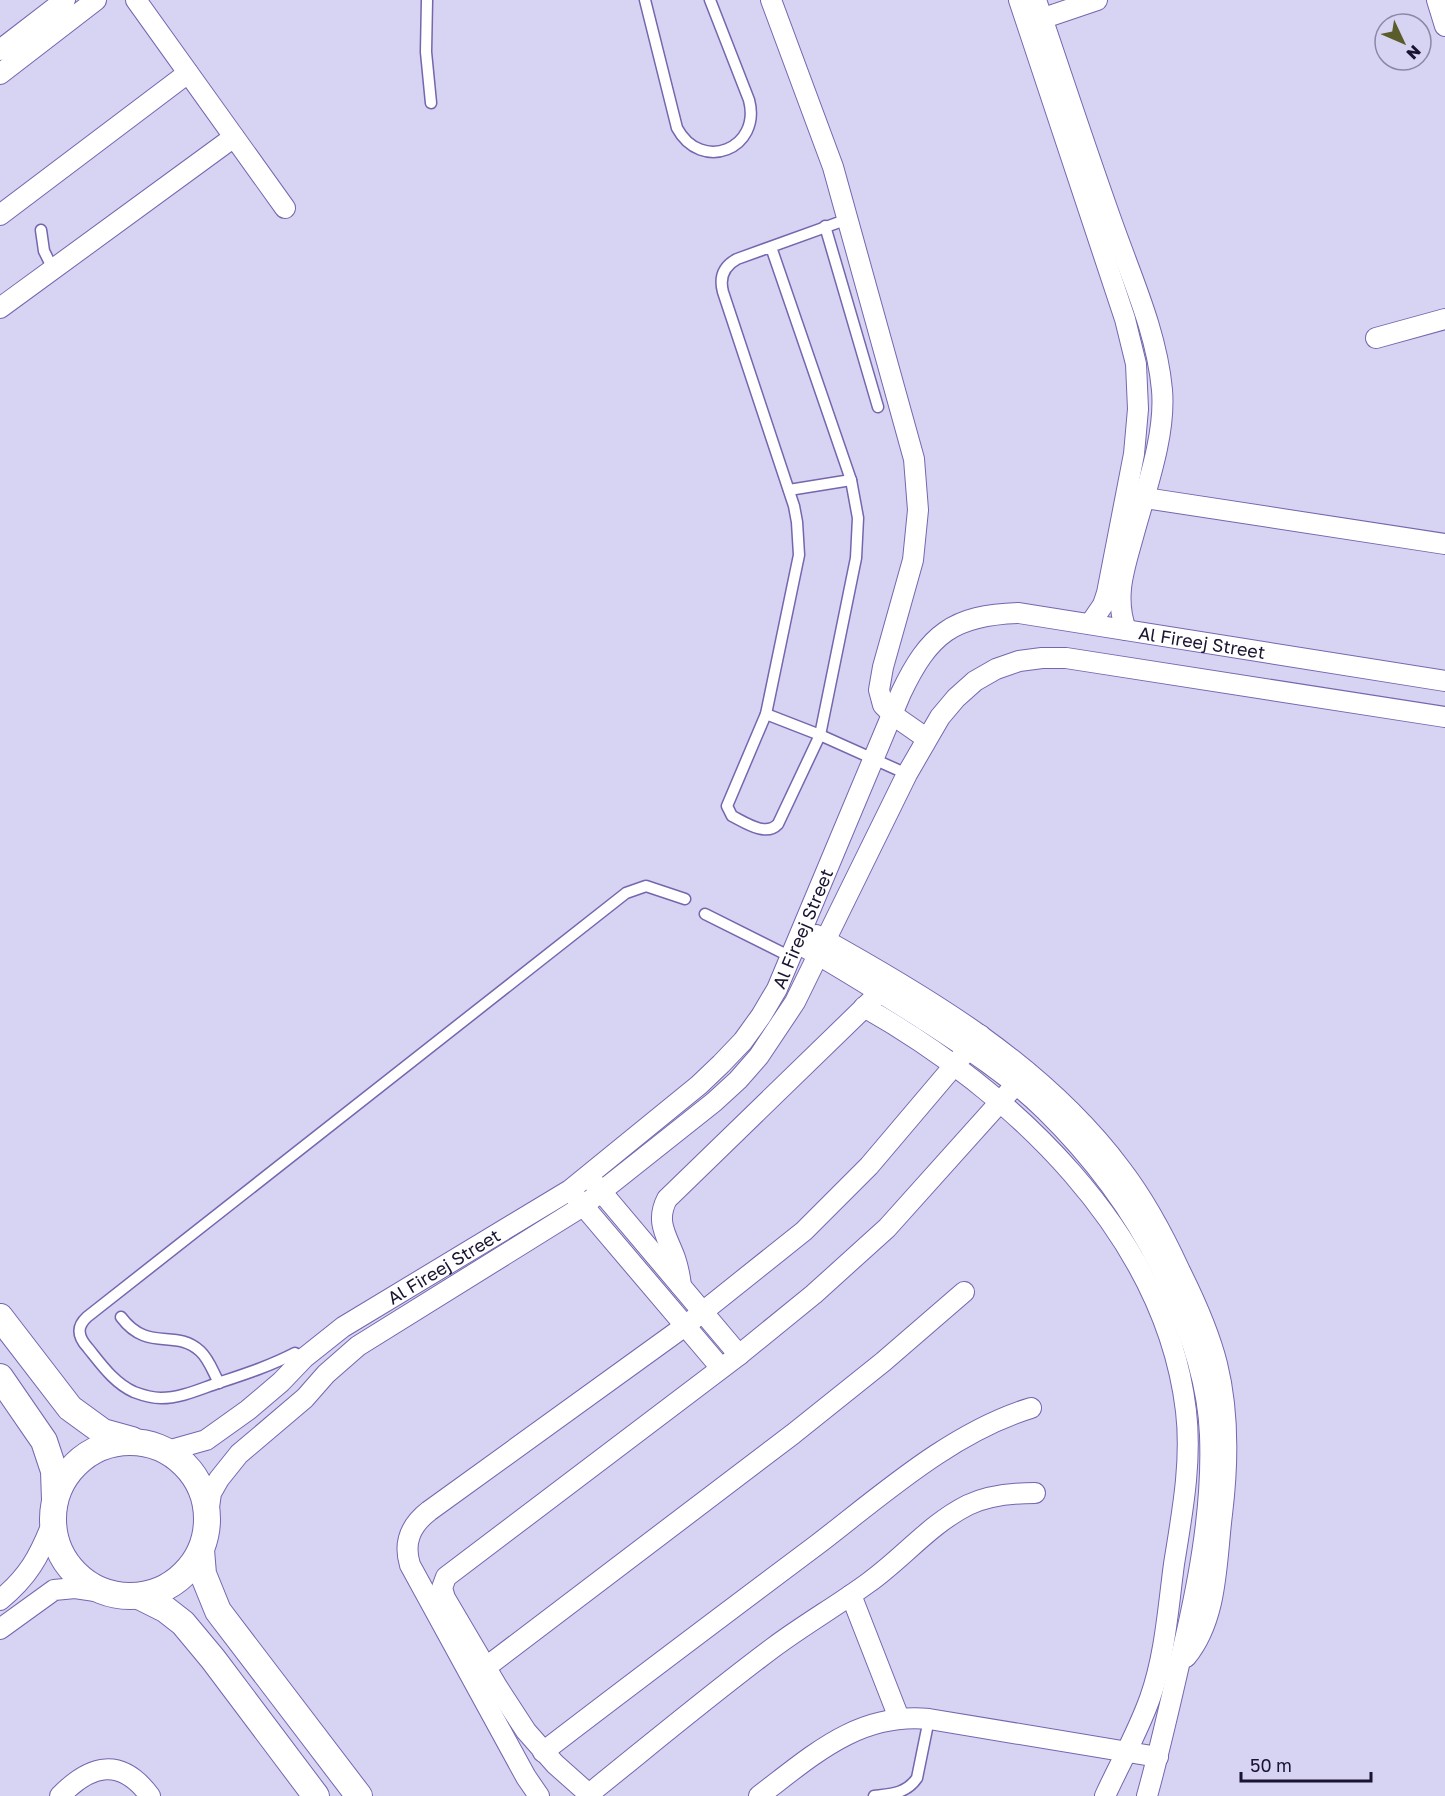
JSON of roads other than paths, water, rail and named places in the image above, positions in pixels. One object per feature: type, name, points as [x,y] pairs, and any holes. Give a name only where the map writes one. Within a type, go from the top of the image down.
[{"type":"street","points":[[0,50],[65,0]]},
{"type":"street","points":[[0,74],[96,0]]},
{"type":"street","points":[[136,0],[285,208]]},
{"type":"street","points":[[771,0],[823,138],[909,434],[917,484],[918,510],[913,561],[880,683],[880,697],[883,705],[893,715],[926,738]]},
{"type":"street","points":[[1019,0],[1035,14],[1135,316],[1138,387],[1135,497],[1120,582],[1120,609],[1126,630]]},
{"type":"street","points":[[1035,14],[1097,0]]},
{"type":"street","points":[[1437,0],[1445,26]]},
{"type":"street","points":[[0,215],[188,73]]},
{"type":"street","points":[[0,308],[234,137]]},
{"type":"street","points":[[1376,338],[1445,319]]},
{"type":"street","points":[[1135,497],[1445,544]]},
{"type":"street","points":[[1090,624],[1103,605],[1135,497]]},
{"type":"street","name":"Al Fireej Street","points":[[156,1447],[206,1440],[248,1410],[299,1363],[343,1327],[570,1190],[722,1064],[761,1016],[798,943],[912,670],[927,648],[945,631],[968,619],[993,614],[1019,613],[1445,681]]},
{"type":"street","name":"Al Fireej Street","points":[[207,1522],[212,1494],[228,1467],[239,1454],[305,1398],[326,1374],[358,1346],[583,1206],[714,1102],[759,1056],[795,1002],[926,738],[956,698],[975,681],[996,669],[1018,661],[1066,658],[1445,717]]},
{"type":"street","points":[[798,943],[821,947],[888,986],[974,1042],[1022,1079],[1044,1109],[1092,1161],[1184,1278],[1210,1340],[1222,1388],[1225,1439],[1225,1488],[1211,1604],[1197,1643],[1179,1666],[1147,1796]]},
{"type":"street","points":[[681,1286],[675,1257],[661,1223],[663,1206],[667,1199],[888,986]]},
{"type":"street","points":[[864,1007],[896,1024],[955,1065],[1001,1102],[1058,1157],[1082,1185],[1128,1250],[1155,1304],[1176,1358],[1186,1410],[1188,1460],[1164,1635],[1151,1696],[1105,1796]]},
{"type":"street","points":[[974,1042],[869,1166],[838,1199],[769,1260],[685,1326],[429,1511],[414,1525],[407,1545],[410,1564],[479,1672],[543,1752],[590,1795],[773,1648],[883,1572],[953,1513],[971,1503],[991,1497],[1011,1493],[1035,1493]]},
{"type":"street","points":[[539,1796],[526,1777],[445,1598],[442,1588],[446,1577],[722,1368],[814,1294],[887,1228],[1022,1079]]},
{"type":"street","points":[[588,1175],[740,1354]]},
{"type":"street","points":[[570,1190],[722,1368]]},
{"type":"street","points":[[479,1672],[793,1434],[883,1362],[964,1292]]},
{"type":"street","points":[[0,1317],[70,1408],[103,1432],[156,1447],[184,1463],[197,1480],[205,1500],[207,1522],[206,1536],[194,1562],[176,1581],[165,1588],[139,1596],[114,1595],[75,1588],[54,1590],[0,1629]]},
{"type":"street","points":[[343,1327],[358,1346]]},
{"type":"street","points":[[299,1363],[313,1389]]},
{"type":"street","points":[[0,1377],[44,1441],[54,1471],[53,1512],[56,1542],[63,1558],[73,1572],[87,1584],[102,1592]]},
{"type":"street","points":[[543,1752],[906,1477],[971,1434],[1003,1417],[1031,1408]]},
{"type":"street","points":[[0,1600],[30,1571],[42,1550],[67,1474],[88,1454],[115,1443],[156,1447]]},
{"type":"street","points":[[201,1550],[203,1574],[218,1611],[359,1796]]},
{"type":"street","points":[[851,1595],[899,1718]]},
{"type":"street","points":[[139,1596],[165,1609],[183,1623],[213,1659],[316,1796]]},
{"type":"street","points":[[759,1796],[838,1738],[870,1724],[899,1718],[929,1719],[1158,1757]]},
{"type":"street","points":[[60,1796],[80,1778],[103,1768],[114,1769],[133,1778],[150,1796]]},
{"type":"lane","points":[[427,0],[425,32],[431,103]]},
{"type":"lane","points":[[645,0],[677,128],[686,142],[693,147],[710,152],[727,150],[734,146],[746,134],[752,117],[749,100],[710,0]]},
{"type":"lane","points":[[771,246],[851,480],[858,518],[856,558],[820,735],[778,824],[768,830],[760,829],[732,816],[728,806],[766,714],[799,555],[797,522],[789,490],[721,284],[722,276],[730,262],[771,246],[825,226],[848,219]]},
{"type":"lane","points":[[825,226],[878,407]]},
{"type":"lane","points":[[41,230],[44,251],[53,269]]},
{"type":"lane","points":[[789,490],[851,480]]},
{"type":"lane","points":[[766,714],[820,735],[907,774]]},
{"type":"lane","points":[[299,1363],[295,1353],[270,1367],[219,1383],[170,1397],[152,1397],[134,1392],[112,1376],[84,1344],[79,1334],[81,1324],[87,1317],[626,893],[646,886],[685,899]]},
{"type":"lane","points":[[705,914],[798,943]]},
{"type":"lane","points":[[121,1317],[127,1325],[142,1336],[152,1339],[178,1340],[194,1346],[201,1351],[219,1383]]},
{"type":"lane","points":[[874,1796],[900,1792],[912,1785],[917,1778],[929,1719]]}]
